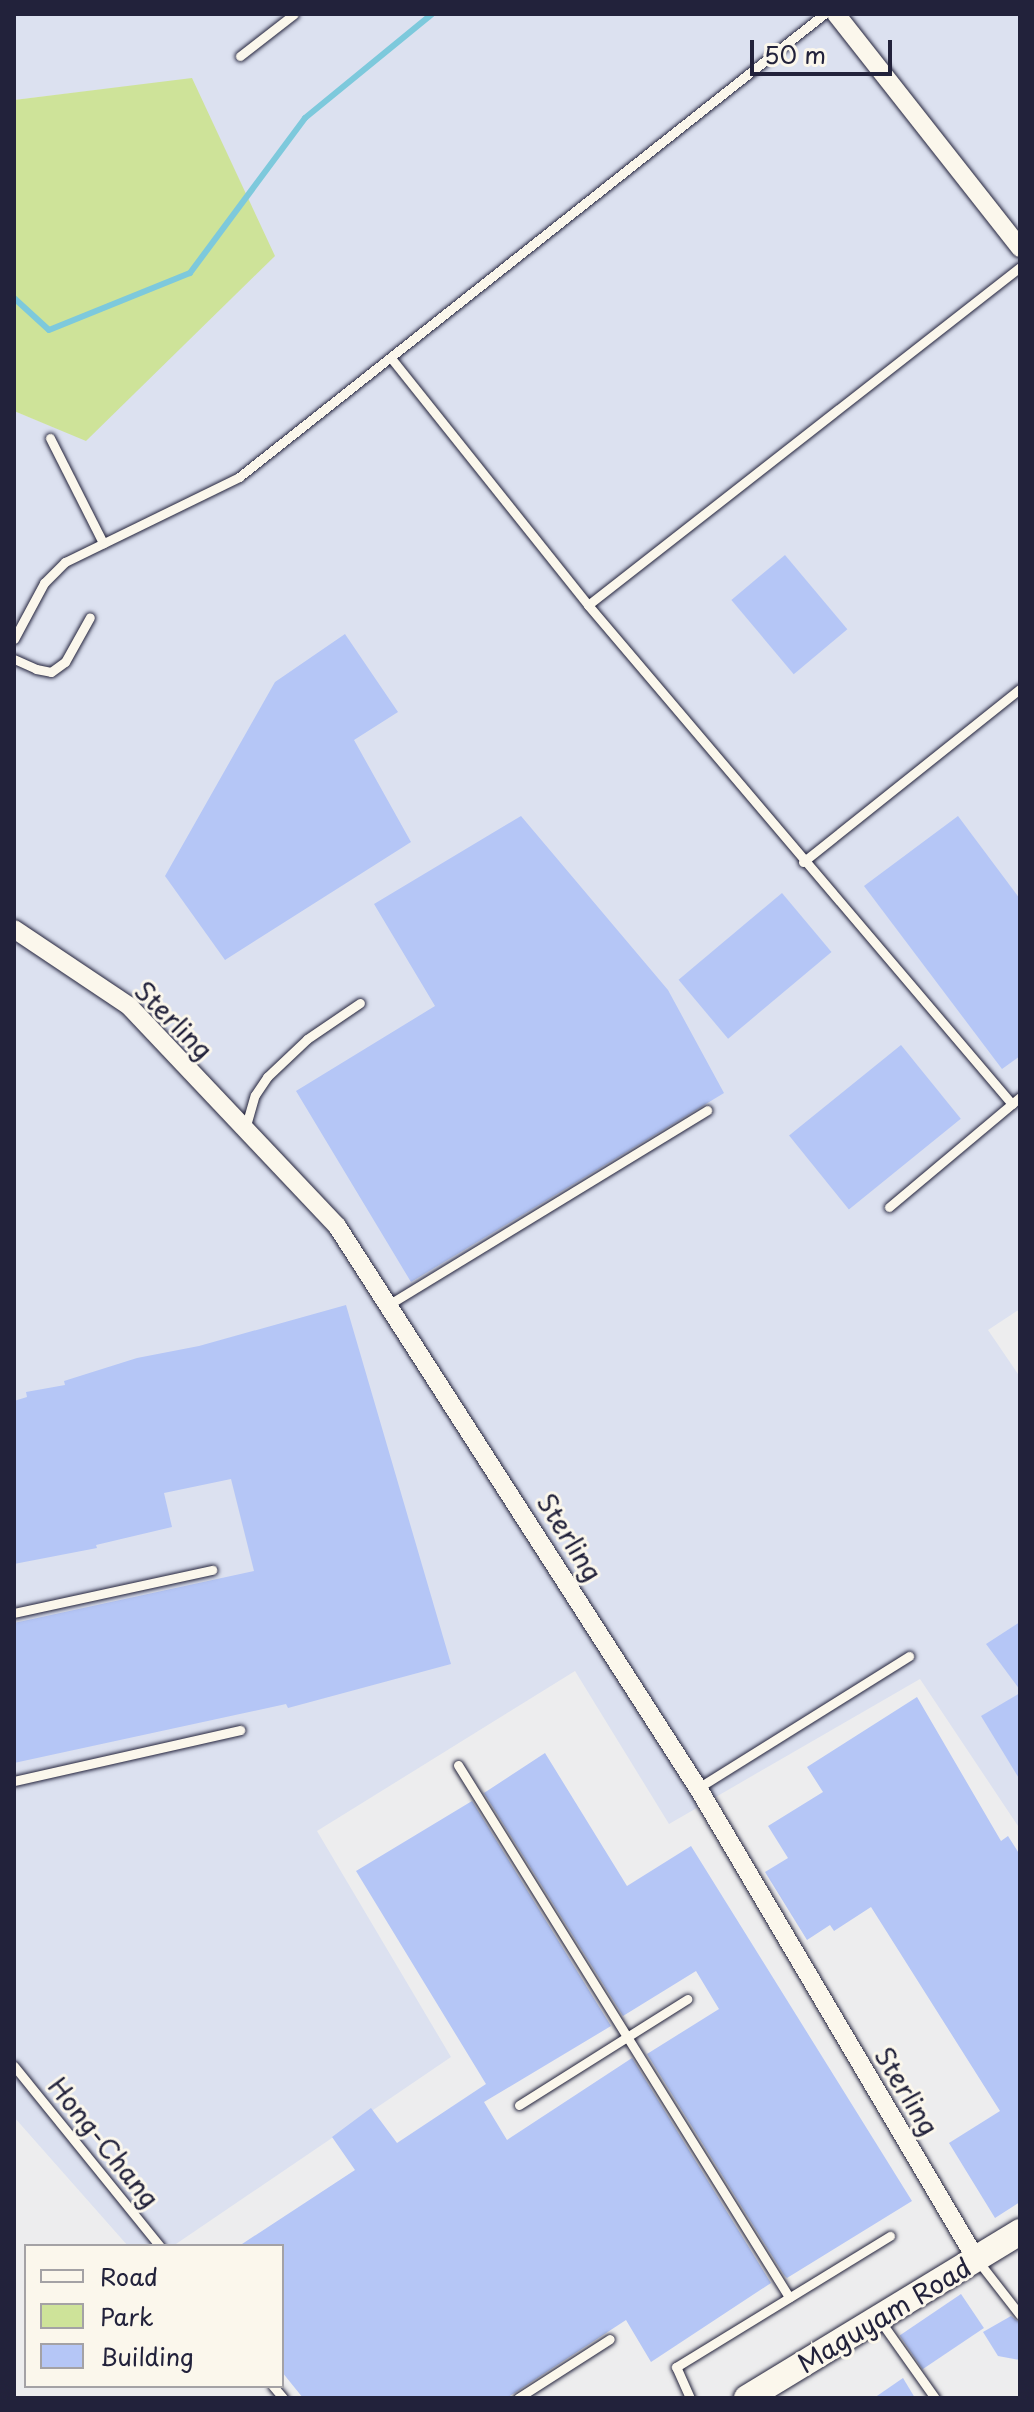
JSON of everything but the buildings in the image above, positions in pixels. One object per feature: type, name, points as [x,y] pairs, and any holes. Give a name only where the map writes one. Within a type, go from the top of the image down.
[{"type":"main road","name":"Maguyam Road","points":[[747,2398],[1020,2232]]},
{"type":"street","points":[[836,14],[1020,248]]},
{"type":"street","name":"Sterling","points":[[14,929],[129,1006],[337,1226],[698,1788],[976,2259]]},
{"type":"lane","points":[[240,56],[294,14]]},
{"type":"lane","points":[[14,639],[53,572],[103,543],[239,477],[824,14]]},
{"type":"lane","points":[[588,605],[1020,267]]},
{"type":"lane","points":[[391,358],[588,605],[803,862],[1016,1101],[889,1207]]},
{"type":"lane","points":[[50,438],[103,543]]},
{"type":"lane","points":[[14,659],[51,672],[65,662],[90,617]]},
{"type":"lane","points":[[803,862],[1020,689]]},
{"type":"lane","points":[[245,1129],[255,1095],[281,1061],[360,1003]]},
{"type":"lane","points":[[388,1305],[707,1110]]},
{"type":"lane","points":[[14,1613],[212,1570]]},
{"type":"lane","points":[[698,1788],[909,1656]]},
{"type":"lane","points":[[14,1781],[240,1730]]},
{"type":"lane","points":[[458,1765],[789,2297]]},
{"type":"lane","points":[[519,2105],[687,1999]]},
{"type":"lane","name":"Hong-Chang","points":[[14,2066],[158,2244]]},
{"type":"lane","points":[[690,2398],[676,2367],[890,2236]]},
{"type":"lane","points":[[976,2259],[1020,2315]]},
{"type":"lane","points":[[878,2318],[935,2398]]},
{"type":"lane","points":[[518,2398],[610,2339]]},
{"type":"shaded area","points":[[14,14],[1020,14],[1020,1309],[988,1330],[1020,1377],[1020,1829],[920,1679],[669,1824],[575,1671],[317,1831],[451,2057],[176,2244],[126,2244],[14,2117],[14,411],[86,440],[192,79],[14,100]]},
{"type":"green space","points":[[192,78],[275,256],[86,441],[14,411],[14,100]]},
{"type":"waterway","points":[[14,298],[49,330],[190,273],[305,118],[432,14]]}]
